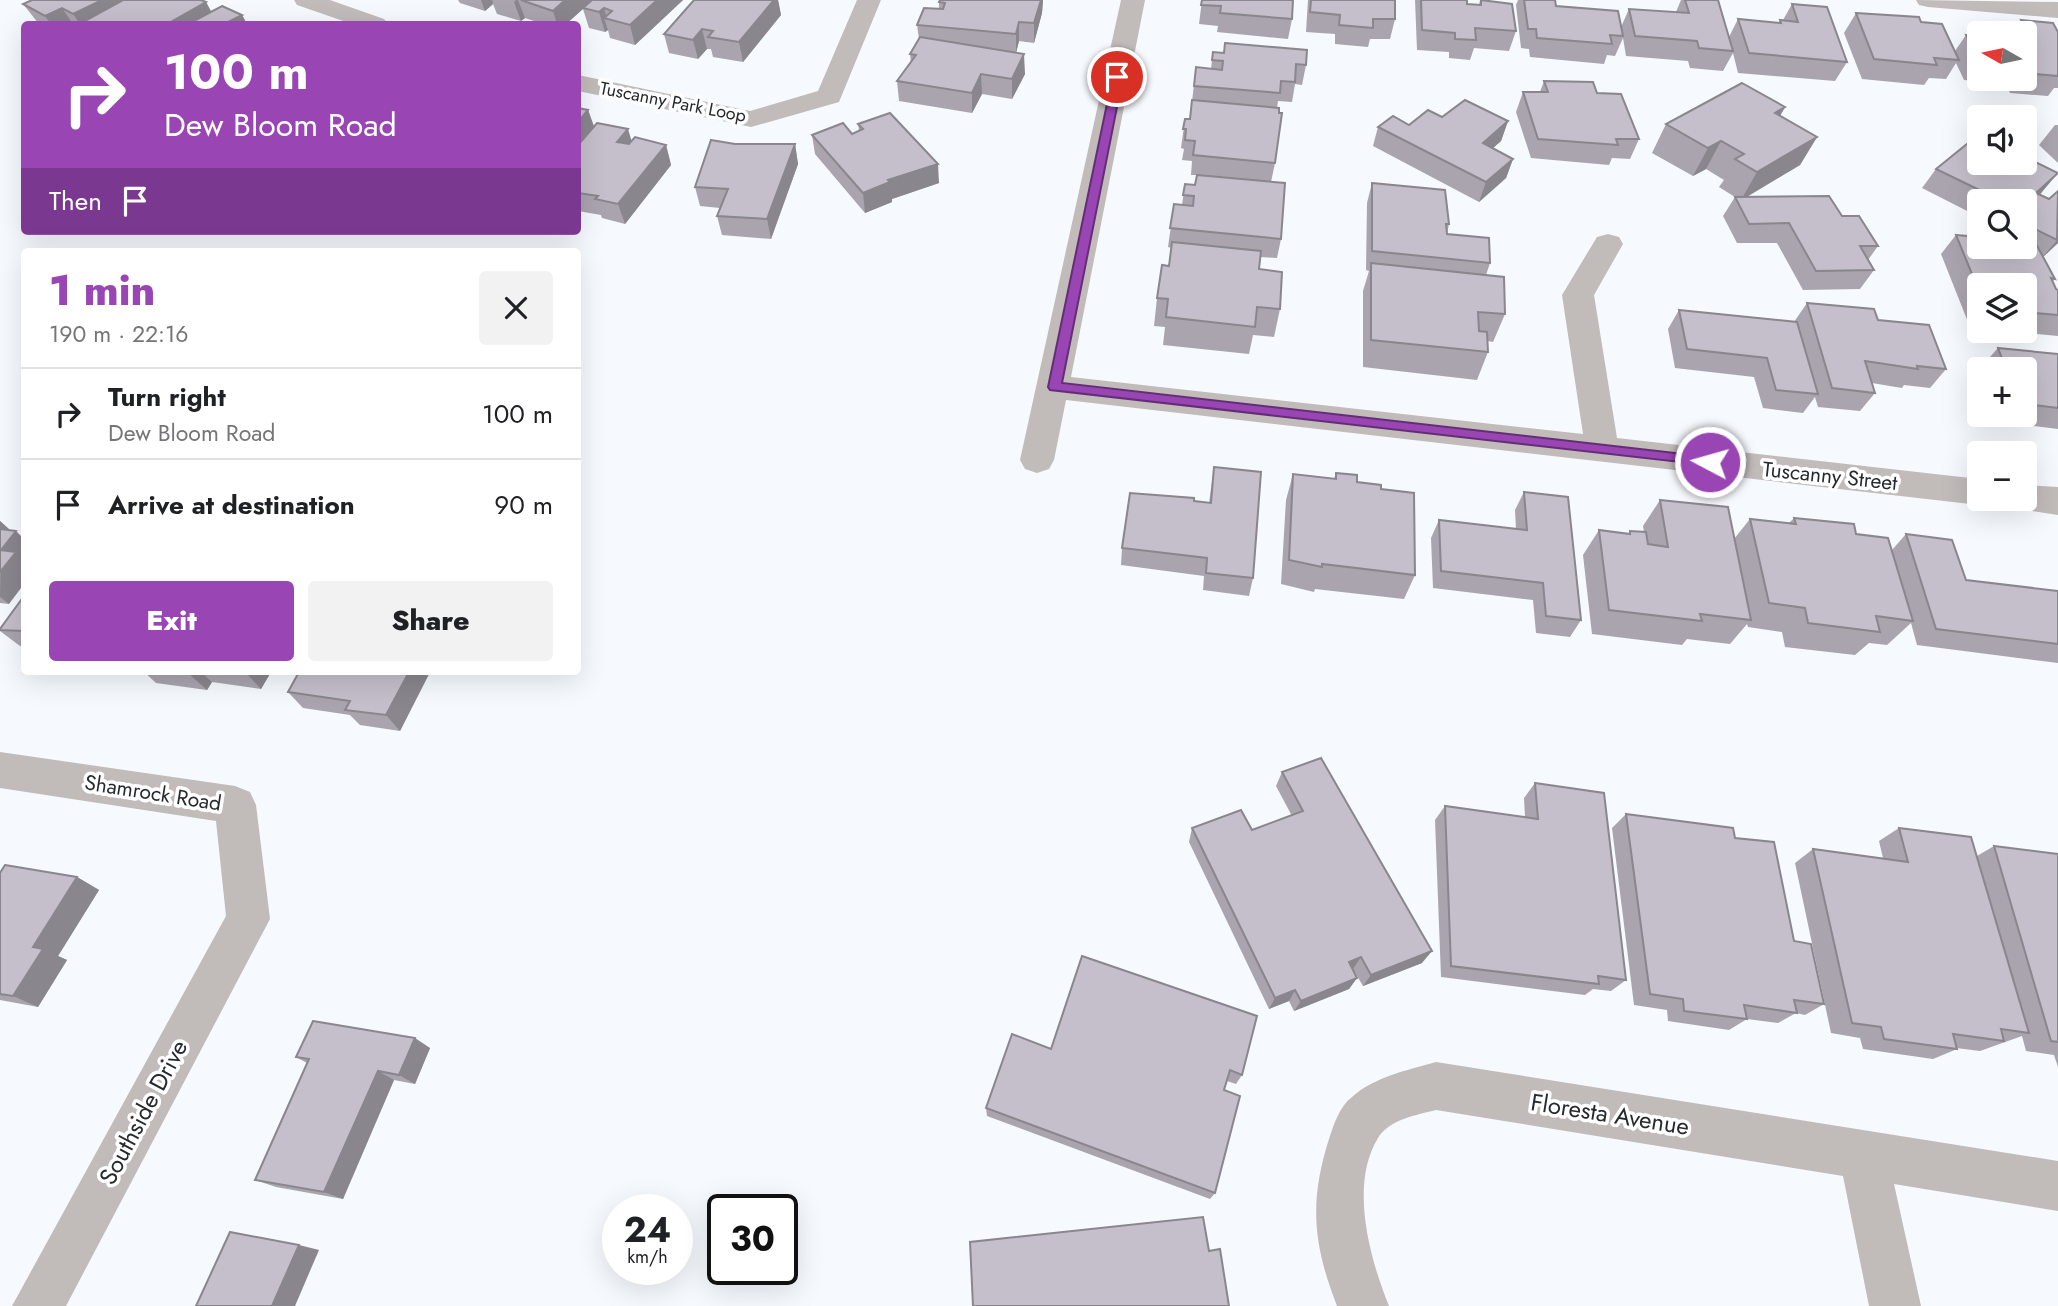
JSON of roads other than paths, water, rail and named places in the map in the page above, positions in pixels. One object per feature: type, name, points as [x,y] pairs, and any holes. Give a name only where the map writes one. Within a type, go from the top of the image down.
[{"type":"street","points":[[306,0],[366,21]]},
{"type":"street","name":"Tuscanny Park Loop","points":[[581,84],[751,119],[828,96],[869,0]]},
{"type":"street","points":[[1037,460],[1133,0]]},
{"type":"street","points":[[1928,0],[2058,10]]},
{"type":"street","points":[[1602,450],[1578,295],[1608,244]]},
{"type":"street","name":"Tuscanny Street","points":[[1054,387],[1967,491]]},
{"type":"street","points":[[2037,499],[2058,501]]},
{"type":"street","name":"Shamrock Road","points":[[0,770],[235,805],[248,919]]},
{"type":"street","name":"Southside Drive","points":[[38,1306],[248,919]]},
{"type":"street","name":"Floresta Avenue","points":[[1363,1306],[1346,1268],[1337,1221],[1344,1162],[1362,1119],[1397,1097],[1436,1086],[2058,1186]]},
{"type":"street","points":[[1863,1156],[1895,1306]]}]
